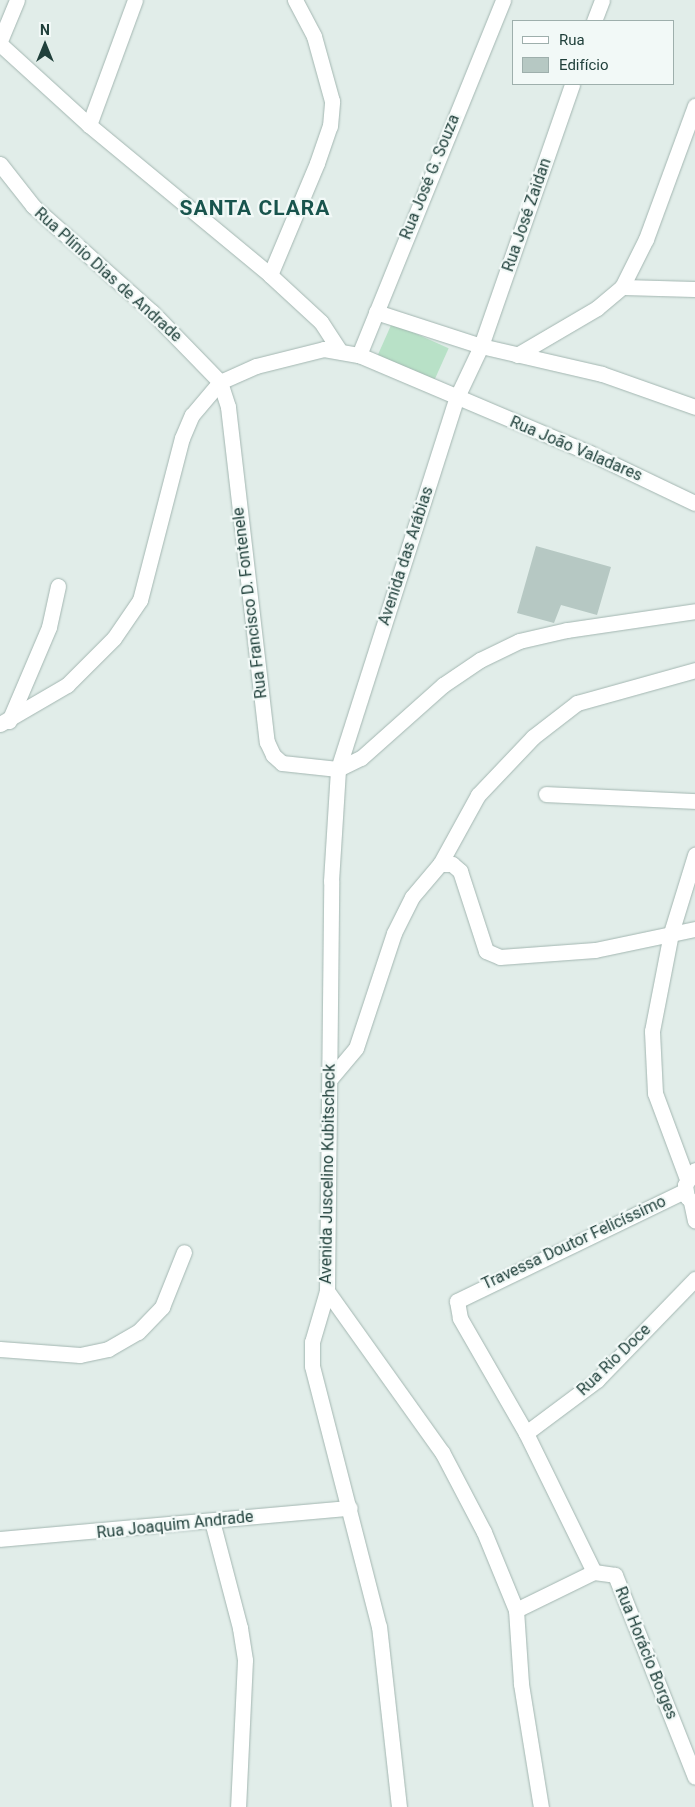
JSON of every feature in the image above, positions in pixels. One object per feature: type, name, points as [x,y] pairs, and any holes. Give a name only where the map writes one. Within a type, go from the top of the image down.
[{"type":"street","points":[[16,0],[0,42],[89,125],[270,275],[321,322],[340,351]]},
{"type":"street","points":[[89,125],[136,0]]},
{"type":"street","points":[[270,275],[320,154],[332,101],[314,36],[295,0]]},
{"type":"street","name":"Rua José G. Souza","points":[[359,355],[502,0]]},
{"type":"street","points":[[594,20],[602,0]]},
{"type":"street","name":"Rua José Zaidan","points":[[481,346],[572,85]]},
{"type":"street","points":[[517,356],[597,308],[622,287],[646,239],[695,106]]},
{"type":"street","name":"Rua Plínio Dias de Andrade","points":[[0,164],[34,206],[152,312],[220,382]]},
{"type":"street","points":[[622,287],[695,290]]},
{"type":"street","points":[[376,312],[517,356],[602,374],[695,408]]},
{"type":"street","name":"Avenida das Arábias","points":[[338,769],[456,399],[481,346]]},
{"type":"street","name":"Rua João Valadares","points":[[220,382],[292,356],[324,349],[359,355],[456,399],[549,435],[695,503]]},
{"type":"street","points":[[4,722],[67,685],[114,638],[140,600],[182,438],[192,415],[220,382]]},
{"type":"street","name":"Rua Francisco D. Fontenele","points":[[220,382],[228,406],[267,742],[272,756],[282,763],[338,769]]},
{"type":"street","points":[[4,722],[49,627],[58,586]]},
{"type":"street","points":[[338,769],[361,758],[443,685],[480,660],[519,641],[567,630],[695,612]]},
{"type":"street","points":[[330,1079],[356,1048],[394,933],[412,897],[440,864],[478,796],[533,737],[577,703],[695,670]]},
{"type":"street","name":"Avenida Juscelino Kubitscheck","points":[[338,769],[331,882],[326,1291],[312,1342],[312,1366],[379,1627],[399,1807]]},
{"type":"street","points":[[546,794],[695,801]]},
{"type":"street","points":[[695,855],[671,933],[652,1031],[655,1093],[690,1189],[695,1221]]},
{"type":"street","points":[[440,864],[452,864],[460,871],[486,951],[500,957],[595,950],[695,929]]},
{"type":"street","name":"Travessa Doutor Felicíssimo","points":[[526,1433],[456,1309],[457,1301],[464,1295],[690,1189]]},
{"type":"street","points":[[0,1349],[80,1355],[108,1349],[138,1332],[162,1307],[184,1252]]},
{"type":"street","name":"Rua Rio Doce","points":[[526,1433],[596,1380],[695,1279]]},
{"type":"street","points":[[326,1291],[442,1452],[484,1532],[516,1610],[521,1684],[541,1807]]},
{"type":"street","points":[[516,1610],[594,1572],[526,1433]]},
{"type":"street","name":"Rua Joaquim Andrade","points":[[0,1539],[350,1508]]},
{"type":"street","points":[[212,1520],[240,1628],[245,1660],[238,1807]]},
{"type":"street","name":"Rua Horácio Borges","points":[[594,1572],[608,1572],[620,1584],[695,1777]]},
{"type":"green space","points":[[392,323],[449,348],[434,381],[377,356]]},
{"type":"building","points":[[536,546],[611,567],[597,615],[561,605],[554,623],[517,613]]},
{"type":"district","name":"SANTA CLARA","points":[[255,208]]}]
